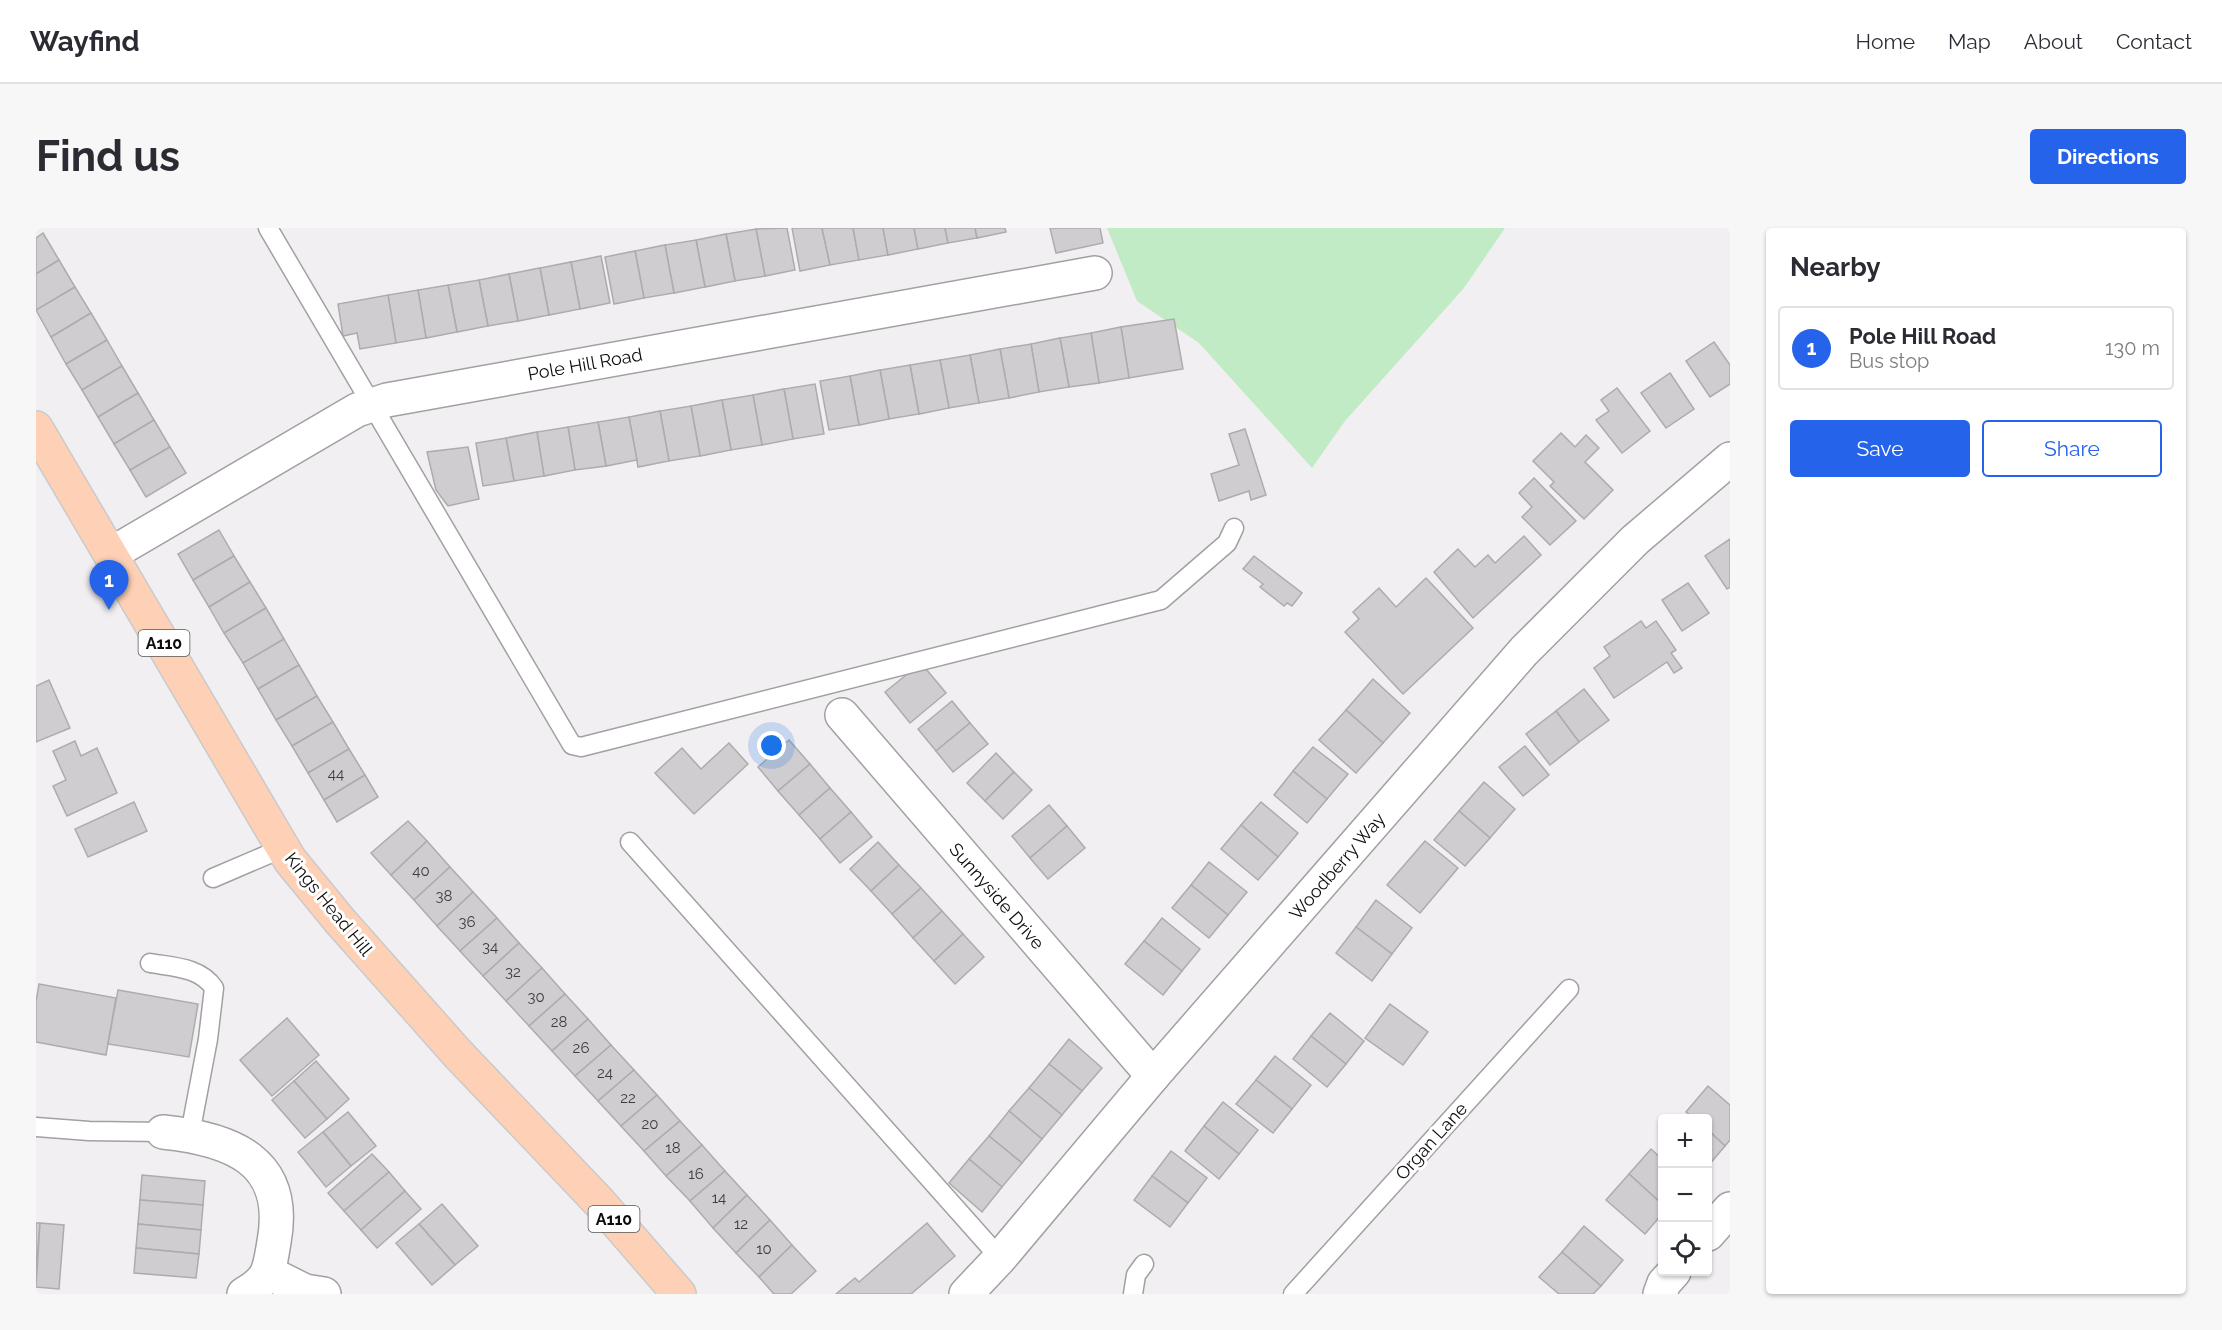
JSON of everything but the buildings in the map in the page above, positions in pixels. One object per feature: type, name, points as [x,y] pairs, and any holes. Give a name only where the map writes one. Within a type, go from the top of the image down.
[{"type":"main road","name":"Kings Head Hill","points":[[36,428],[290,860],[340,921],[434,1027],[600,1203],[680,1294]]},
{"type":"street","name":"Pole Hill Road","points":[[111,554],[357,410],[387,400],[1095,273]]},
{"type":"street","name":"Woodberry Way","points":[[966,1294],[1000,1258],[1153,1076],[1524,651],[1635,540],[1730,459]]},
{"type":"street","name":"Sunnyside Drive","points":[[842,715],[1153,1076]]},
{"type":"street","points":[[176,1133],[237,1148],[261,1167],[274,1192],[277,1214],[269,1273],[256,1287],[244,1294]]},
{"type":"street","points":[[1712,1229],[1730,1209]]},
{"type":"street","points":[[269,1273],[305,1291],[324,1294]]},
{"type":"street","points":[[1660,1294],[1664,1283],[1670,1276]]},
{"type":"lane","points":[[268,228],[572,745],[581,747],[1161,600],[1227,543],[1234,528]]},
{"type":"lane","points":[[630,842],[1000,1258]]},
{"type":"lane","points":[[213,878],[283,848]]},
{"type":"lane","points":[[36,1127],[176,1133],[208,1039],[214,988],[209,980],[197,972],[150,963]]},
{"type":"lane","name":"Organ Lane","points":[[1293,1294],[1569,989]]},
{"type":"lane","points":[[1133,1294],[1136,1275],[1144,1264]]},
{"type":"green space","points":[[1107,228],[1505,228],[1464,288],[1345,421],[1312,468],[1199,343],[1137,301]]},
{"type":"place","name":"Pole Hill Road","points":[[109,610]]}]
